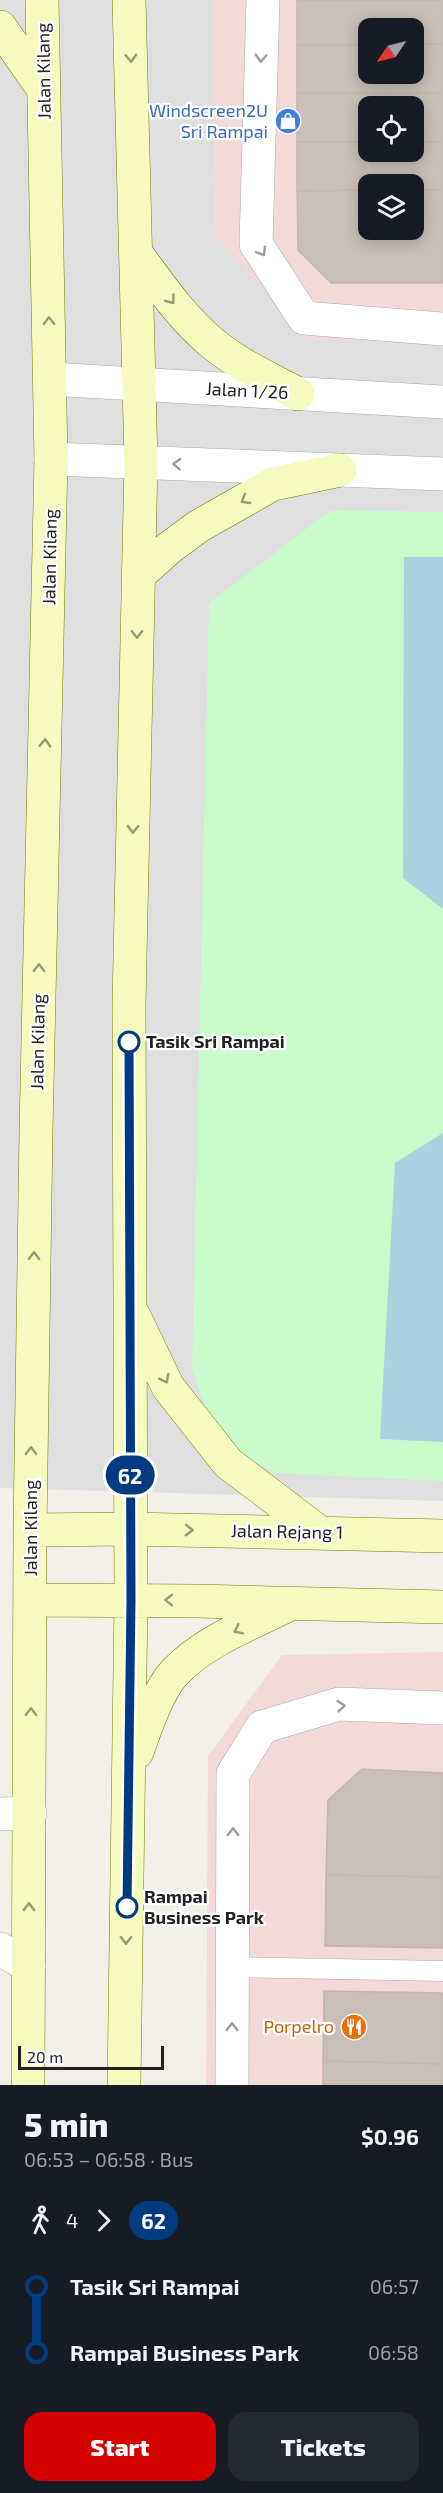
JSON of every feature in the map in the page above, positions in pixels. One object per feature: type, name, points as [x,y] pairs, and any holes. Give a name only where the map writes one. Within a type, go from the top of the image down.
[{"type":"main road","name":"Jalan Kilang","points":[[28,2085],[29,1965],[15,1814],[31,1600],[36,1108],[51,459],[42,0]]},
{"type":"main road","points":[[124,2085],[131,1600],[129,1003],[141,462],[129,0]]},
{"type":"main road","points":[[0,27],[44,90]]},
{"type":"main road","points":[[136,253],[179,311],[210,341],[244,366],[298,394]]},
{"type":"main road","points":[[139,575],[169,548],[199,526],[273,484],[340,470]]},
{"type":"main road","points":[[130,1308],[168,1387],[228,1463],[319,1532]]},
{"type":"main road","name":"Jalan Rejang 1","points":[[30,1530],[130,1529],[443,1536]]},
{"type":"main road","points":[[31,1600],[443,1607]]},
{"type":"main road","points":[[129,1776],[149,1717],[173,1673],[211,1643],[290,1604]]},
{"type":"street","points":[[263,0],[256,244],[304,318],[443,329]]},
{"type":"street","name":"Jalan 1/26","points":[[50,379],[443,402]]},
{"type":"street","points":[[51,459],[443,474]]},
{"type":"street","points":[[231,2085],[233,1774],[262,1727],[339,1704],[443,1708]]},
{"type":"street","points":[[0,1948],[29,1965]]},
{"type":"lane","points":[[232,1967],[443,1971]]},
{"type":"shaded area","points":[[0,0],[212,0],[216,239],[443,344],[443,1501],[0,1488]]},
{"type":"shaded area","points":[[212,0],[443,0],[443,344],[310,339],[216,239]]},
{"type":"shaded area","points":[[443,1652],[443,2085],[206,2085],[208,1756],[282,1655]]},
{"type":"green space","name":"Tasik Sri Rampai","points":[[331,510],[443,512],[443,1481],[275,1473],[234,1450],[208,1416],[192,1370],[209,603]]},
{"type":"water","points":[[404,557],[443,557],[443,909],[403,878]]},
{"type":"water","points":[[443,1133],[443,1442],[380,1439],[395,1163]]},
{"type":"building","points":[[297,0],[443,0],[443,44],[424,44],[424,18],[358,18],[358,45],[297,45]]},
{"type":"building","points":[[424,44],[443,44],[443,93],[297,93],[297,45],[358,45],[358,84],[424,84]]},
{"type":"building","points":[[297,93],[443,93],[443,142],[424,142],[424,96],[358,96],[358,142],[297,142]]},
{"type":"building","points":[[297,142],[358,142],[358,162],[424,162],[424,142],[443,142],[443,190],[424,190],[424,174],[358,174],[358,190],[297,191]]},
{"type":"building","points":[[358,190],[358,240],[424,240],[424,190],[443,190],[443,283],[331,283],[298,250],[297,191]]},
{"type":"building","points":[[362,1769],[443,1773],[443,1877],[326,1875],[328,1800]]},
{"type":"building","points":[[326,1875],[443,1877],[443,1948],[325,1946]]},
{"type":"building","points":[[324,1991],[443,1993],[443,2064],[323,2061]]},
{"type":"building","points":[[323,2061],[443,2064],[443,2085],[323,2085]]},
{"type":"bus line","name":"62","points":[[127,1907],[131,1600],[129,1042]]},
{"type":"place","name":"Windscreen2U Sri Rampai","points":[[288,121]]},
{"type":"place","name":"Tasik Sri Rampai","points":[[129,1042]]},
{"type":"place","name":"Rampai Business Park","points":[[127,1907]]},
{"type":"place","name":"Porpelro","points":[[354,2027]]}]
